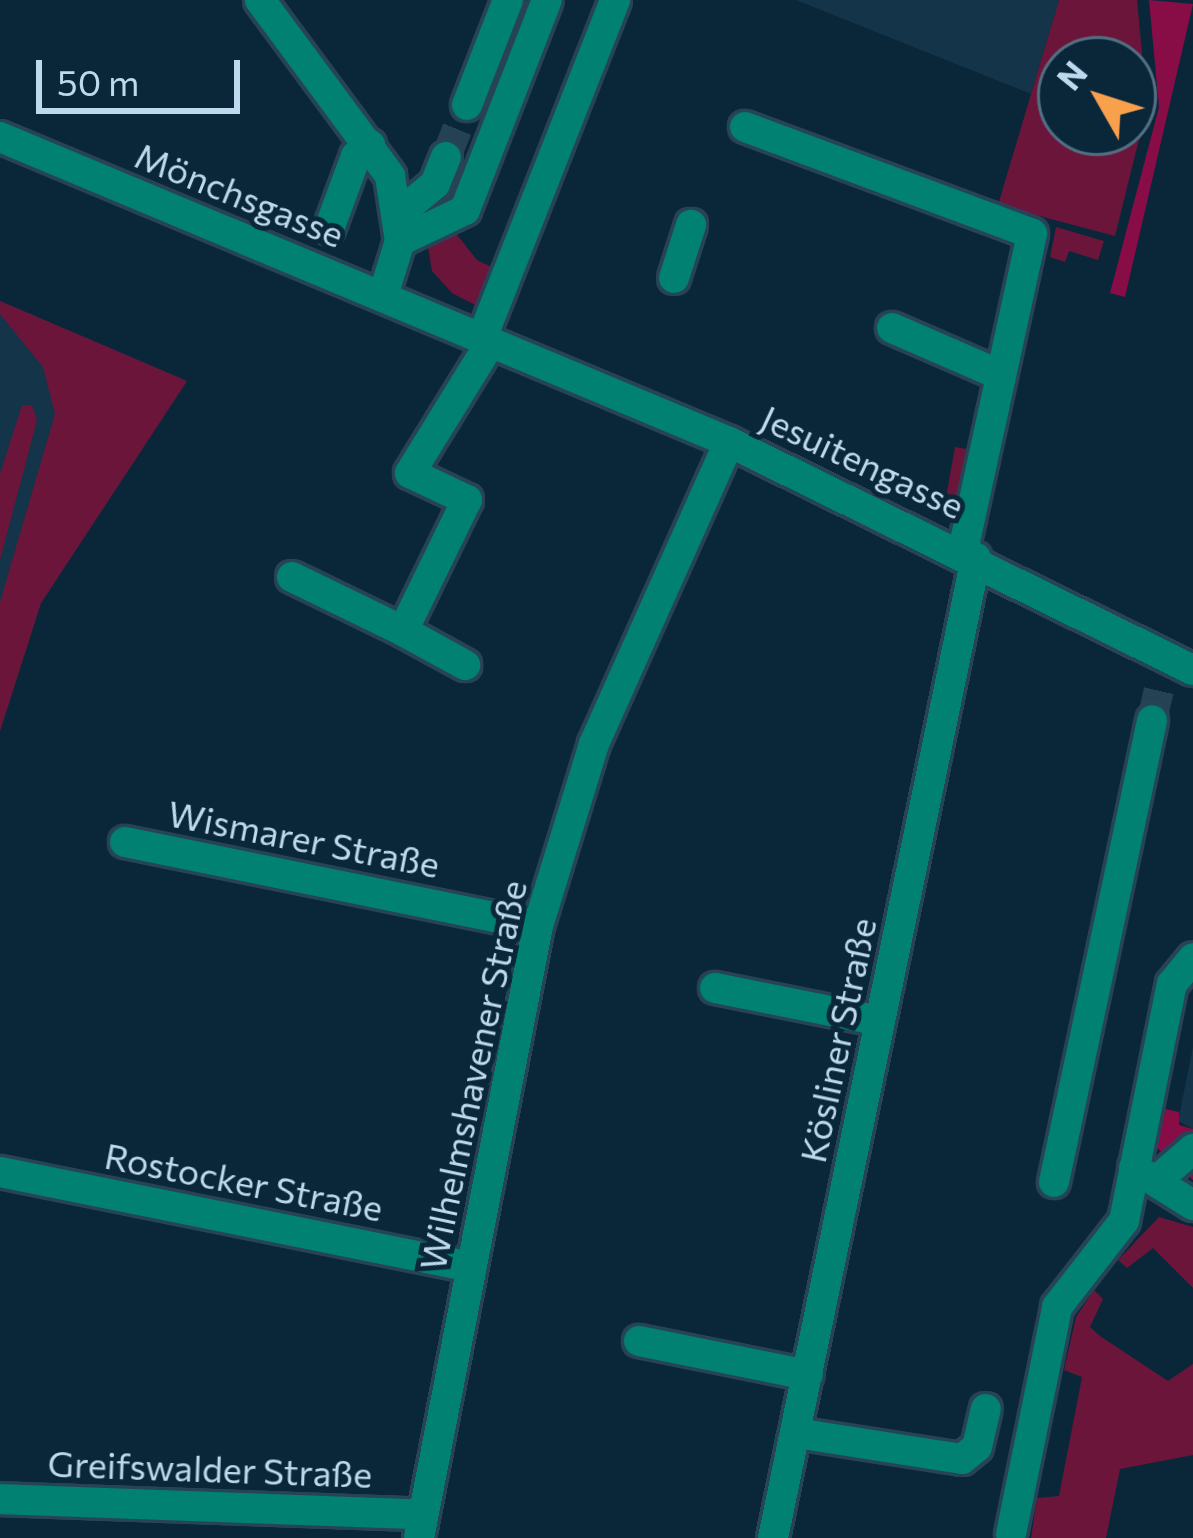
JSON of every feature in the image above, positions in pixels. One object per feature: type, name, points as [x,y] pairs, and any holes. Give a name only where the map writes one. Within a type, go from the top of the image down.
[{"type":"street","points":[[260,0],[370,145],[400,227]]},
{"type":"street","points":[[467,105],[508,0]]},
{"type":"street","points":[[400,227],[465,210],[547,0]]},
{"type":"street","points":[[403,631],[467,500],[410,473],[466,387],[487,340],[615,0]]},
{"type":"street","name":"Kösliner Straße","points":[[746,127],[1032,234],[1000,375],[880,1021],[773,1538]]},
{"type":"street","name":"Mönchsgasse","points":[[0,136],[383,296]]},
{"type":"street","points":[[329,229],[356,156],[370,145]]},
{"type":"street","points":[[383,296],[400,227],[435,184],[446,157]]},
{"type":"street","points":[[674,278],[691,225]]},
{"type":"street","name":"Jesuitengasse","points":[[383,296],[729,442],[969,554],[1173,669]]},
{"type":"street","points":[[892,328],[1000,375]]},
{"type":"street","points":[[460,436],[476,398],[466,387]]},
{"type":"street","name":"Wilhelmshavener Straße","points":[[418,1526],[538,926],[594,744],[729,442]]},
{"type":"street","points":[[305,583],[465,664]]},
{"type":"street","points":[[1054,1182],[1152,720]]},
{"type":"street","name":"Wismarer Straße","points":[[125,842],[538,926]]},
{"type":"street","points":[[1011,1534],[1057,1307],[1117,1234],[1146,1174],[1172,984],[1193,958]]},
{"type":"street","points":[[715,988],[880,1021]]},
{"type":"street","points":[[1146,1174],[1193,1149]]},
{"type":"street","name":"Rostocker Straße","points":[[0,1172],[472,1267]]},
{"type":"street","points":[[1146,1174],[1193,1205]]},
{"type":"street","points":[[639,1341],[808,1375]]},
{"type":"street","points":[[796,1433],[962,1459],[977,1448],[986,1409]]},
{"type":"street","name":"Greifswalder Straße","points":[[0,1499],[418,1526]]},
{"type":"shaded area","points":[[796,0],[1059,0],[1048,36],[1037,36],[1037,74],[1031,94]]},
{"type":"shaded area","points":[[1059,0],[1137,0],[1140,36],[1048,36]]},
{"type":"shaded area","points":[[1149,0],[1193,4],[1125,297],[1110,293],[1146,156],[1157,156],[1157,36],[1152,36]]},
{"type":"shaded area","points":[[1037,74],[1037,156],[1135,156],[1115,236],[998,205]]},
{"type":"shaded area","points":[[1056,227],[1104,241],[1098,260],[1069,251],[1065,262],[1050,257]]},
{"type":"shaded area","points":[[453,230],[477,260],[498,270],[483,309],[452,293],[432,271],[428,247]]},
{"type":"shaded area","points":[[0,301],[187,381],[41,603],[0,731]]},
{"type":"shaded area","points":[[0,301],[187,381],[41,603],[0,731],[0,602],[55,414],[43,367],[0,314]]},
{"type":"shaded area","points":[[22,405],[32,405],[37,420],[0,560],[0,474]]},
{"type":"shaded area","points":[[955,447],[972,450],[963,498],[946,495]]},
{"type":"shaded area","points":[[1193,1047],[1193,1129],[1178,1121]]},
{"type":"shaded area","points":[[1161,1108],[1179,1112],[1179,1125],[1193,1129],[1193,1180],[1156,1147]]},
{"type":"shaded area","points":[[1159,1217],[1193,1227],[1193,1288],[1153,1248],[1127,1268],[1118,1260]]},
{"type":"shaded area","points":[[1094,1290],[1103,1299],[1090,1327],[1100,1336],[1168,1381],[1193,1364],[1193,1455],[1120,1469],[1106,1538],[1031,1538],[1037,1498],[1059,1496],[1082,1377],[1064,1370],[1076,1317]]},
{"type":"tunnel","points":[[446,157],[467,105]]},
{"type":"tunnel","points":[[1152,720],[1161,681]]}]
